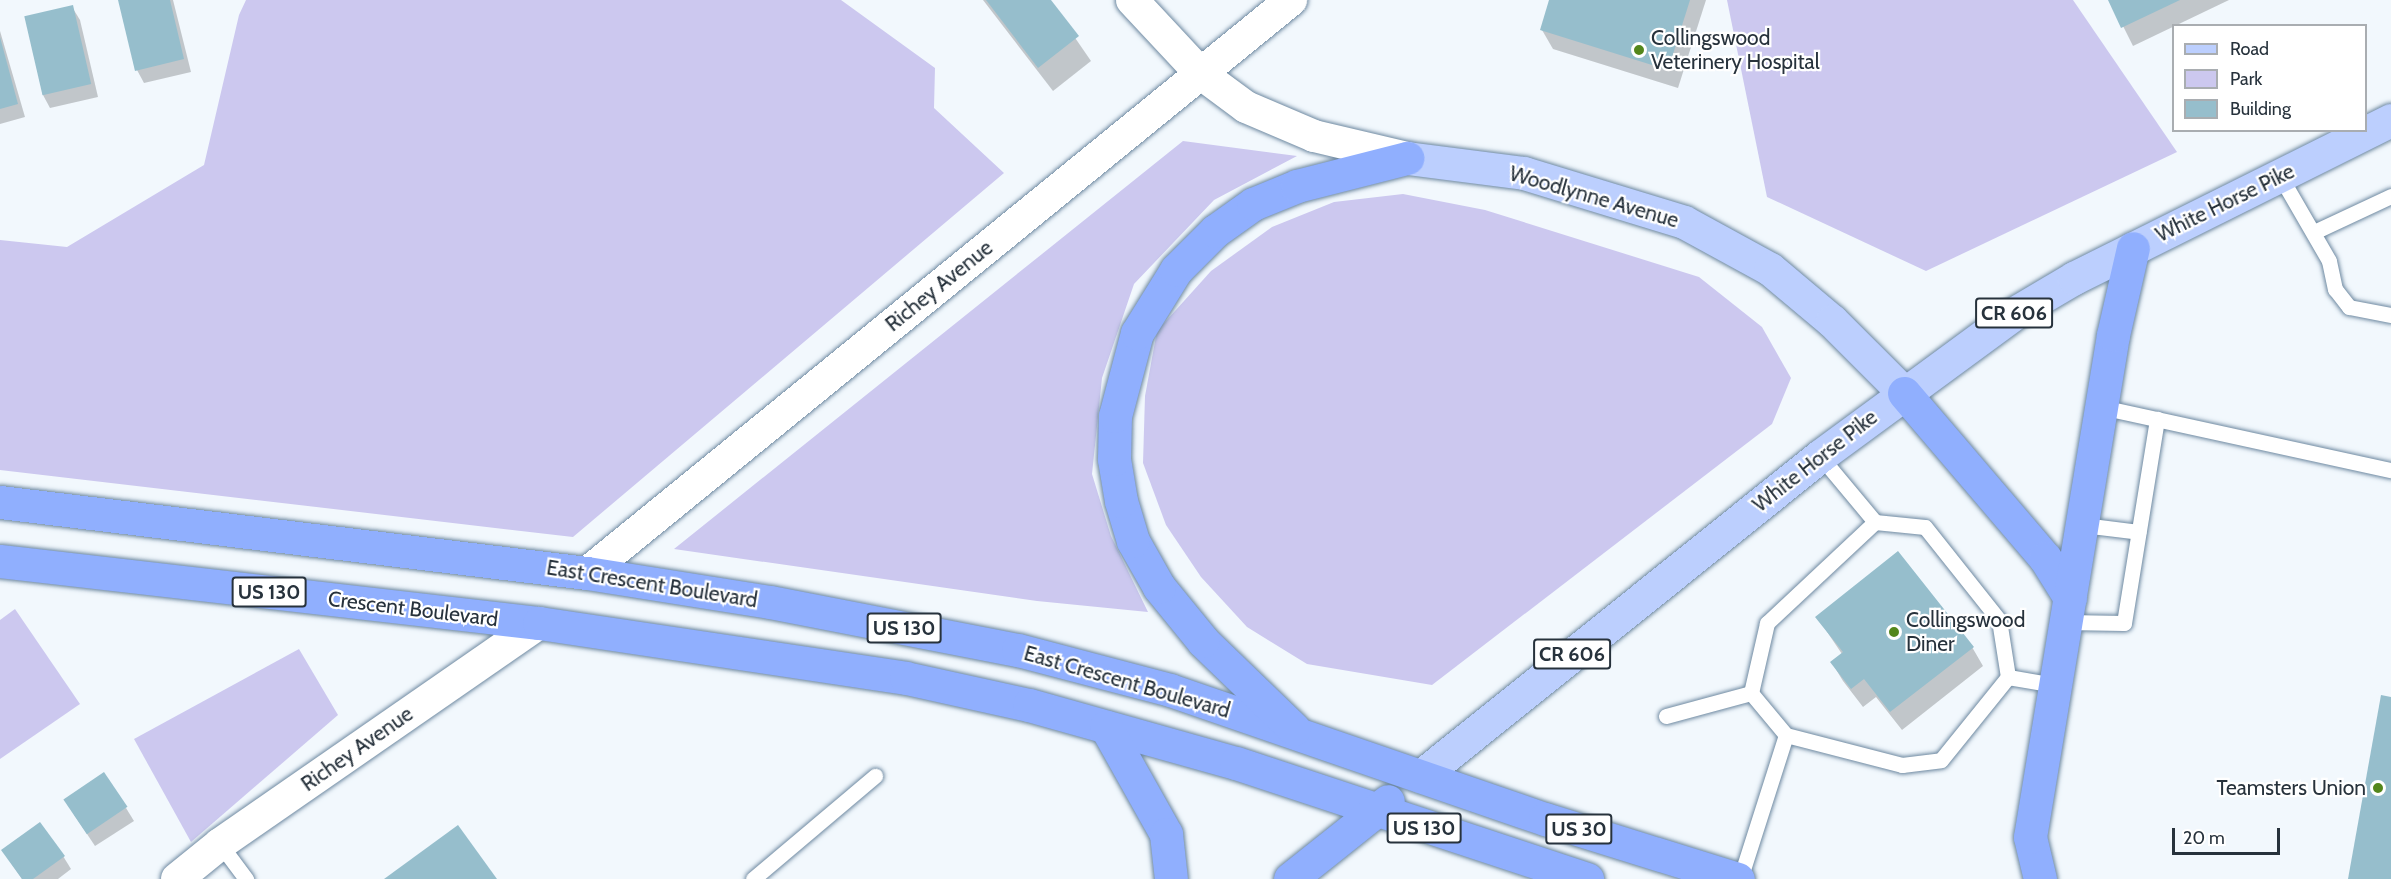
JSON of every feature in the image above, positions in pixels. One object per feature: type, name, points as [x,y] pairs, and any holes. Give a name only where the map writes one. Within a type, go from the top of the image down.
[{"type":"highway","points":[[1302,736],[1203,641],[1159,587],[1133,541],[1121,501],[1114,459],[1115,416],[1137,333],[1176,270],[1215,231],[1253,204],[1297,186],[1407,159]]},
{"type":"highway","points":[[2040,879],[2030,837],[2102,407],[2133,248]]},
{"type":"highway","points":[[1904,393],[2045,558],[2068,610]]},
{"type":"highway","name":"East Crescent Boulevard","points":[[0,502],[586,573],[770,602],[1018,650],[1170,690],[1420,776],[1739,879]]},
{"type":"highway","name":"Crescent Boulevard","points":[[0,561],[539,623]]},
{"type":"highway","name":"US 130","points":[[539,623],[906,678],[1106,727],[1236,763],[1473,844],[1587,879]]},
{"type":"highway","points":[[1106,727],[1166,834],[1171,879]]},
{"type":"highway","name":"White Horse Pike","points":[[1290,879],[1420,776]]},
{"type":"highway","points":[[1473,844],[1510,879]]},
{"type":"main road","name":"White Horse Pike","points":[[1420,776],[1820,456],[2013,314],[2133,248],[2391,120]]},
{"type":"main road","name":"Woodlynne Avenue","points":[[1407,159],[1524,173],[1684,222],[1770,269],[1832,321],[1904,393]]},
{"type":"street","name":"Woodlynne Avenue","points":[[1132,0],[1200,73],[1246,107],[1314,136],[1407,159]]},
{"type":"street","name":"Richey Avenue","points":[[586,573],[1291,0]]},
{"type":"street","name":"Richey Avenue","points":[[177,879],[220,844],[539,623]]},
{"type":"lane","points":[[2280,176],[2329,261],[2335,289],[2349,307],[2391,315]]},
{"type":"lane","points":[[2314,232],[2388,201]]},
{"type":"lane","points":[[2102,407],[2391,470]]},
{"type":"lane","points":[[2068,610],[2124,623],[2157,419]]},
{"type":"lane","points":[[1750,693],[1786,735],[1902,765],[1941,760],[2008,677],[1999,620],[1925,527],[1875,522],[1820,456]]},
{"type":"lane","points":[[1750,693],[1767,623],[1875,522]]},
{"type":"lane","points":[[2083,525],[2139,532]]},
{"type":"lane","points":[[2008,677],[2055,685]]},
{"type":"lane","points":[[1666,716],[1750,693]]},
{"type":"lane","points":[[1739,879],[1786,735]]},
{"type":"lane","points":[[753,879],[875,776]]},
{"type":"lane","points":[[220,844],[246,879]]},
{"type":"green space","points":[[246,0],[841,0],[935,68],[934,108],[1004,173],[573,537],[0,470],[0,240],[67,247],[204,165],[239,15]]},
{"type":"green space","points":[[1727,0],[2073,0],[2177,152],[1926,271],[1767,197]]},
{"type":"green space","points":[[1183,141],[1297,156],[1214,200],[1134,284],[1102,378],[1092,474],[1111,536],[1148,612],[1037,601],[674,549]]},
{"type":"green space","points":[[1403,194],[1485,210],[1699,277],[1762,327],[1791,378],[1772,424],[1432,685],[1307,664],[1247,627],[1201,577],[1166,525],[1143,463],[1145,396],[1157,331],[1211,271],[1272,227],[1334,202]]},
{"type":"green space","points":[[15,609],[80,704],[0,759],[0,620]]},
{"type":"green space","points":[[299,649],[338,715],[191,842],[134,739]]},
{"type":"building","points":[[118,0],[170,0],[184,59],[135,71]]},
{"type":"building","points":[[986,0],[1051,0],[1079,36],[1038,68]]},
{"type":"building","name":"Collingswood Veterinery Hospital","points":[[1549,0],[1690,0],[1668,70],[1540,30]]},
{"type":"building","points":[[2108,0],[2180,0],[2121,28]]},
{"type":"building","points":[[73,5],[91,84],[43,95],[24,16]]},
{"type":"building","points":[[0,37],[18,104],[0,109]]},
{"type":"building","name":"Collingswood Diner","points":[[1898,551],[1974,647],[1890,712],[1864,679],[1851,689],[1830,662],[1843,652],[1815,617]]},
{"type":"building","name":"Teamsters Union","points":[[2381,695],[2391,697],[2391,879],[2348,879]]},
{"type":"building","points":[[104,772],[127,807],[87,834],[63,799]]},
{"type":"building","points":[[40,822],[65,856],[33,879],[22,879],[1,850]]},
{"type":"building","points":[[458,825],[497,879],[384,879]]},
{"type":"place","name":"Collingswood Veterinery Hospital","points":[[1639,50]]},
{"type":"place","name":"Collingswood Diner","points":[[1894,632]]},
{"type":"place","name":"Teamsters Union","points":[[2378,788]]}]
